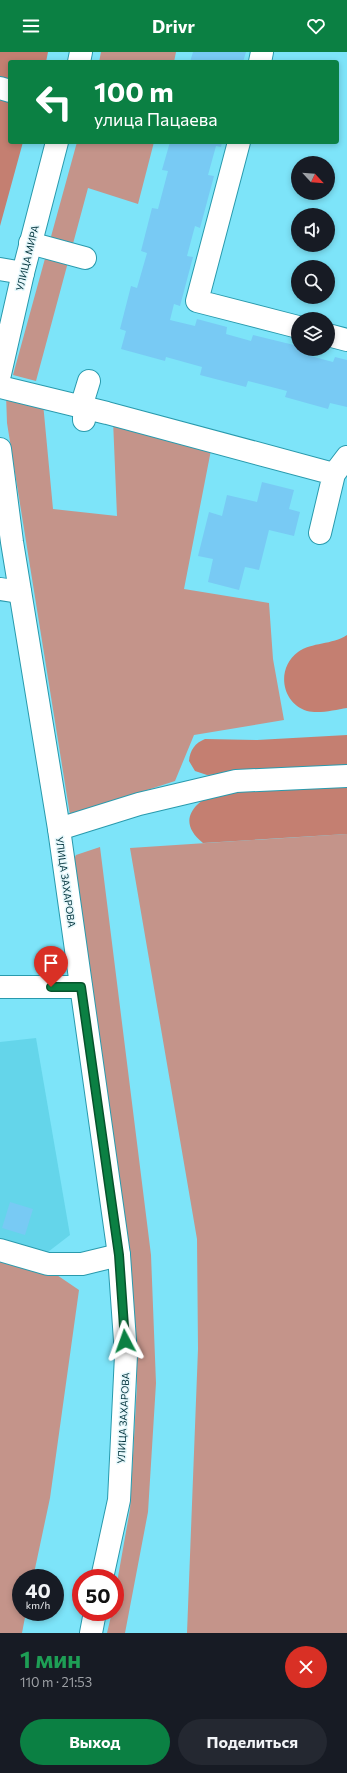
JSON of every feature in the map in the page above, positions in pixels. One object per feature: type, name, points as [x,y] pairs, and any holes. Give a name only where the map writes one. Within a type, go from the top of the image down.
[{"type":"main road","name":"УЛИЦА МИРА","points":[[0,374],[22,273],[57,144]]},
{"type":"main road","points":[[238,144],[197,301],[291,325]]},
{"type":"main road","points":[[30,243],[86,258]]},
{"type":"main road","points":[[0,269],[22,273]]},
{"type":"main road","points":[[335,337],[347,340]]},
{"type":"main road","points":[[83,415],[89,381]]},
{"type":"main road","points":[[0,387],[83,415],[334,474]]},
{"type":"main road","name":"УЛИЦА ЗАХАРОВА","points":[[0,450],[10,590],[59,829],[119,1255],[126,1355],[124,1408],[119,1500],[104,1569]]},
{"type":"main road","points":[[320,533],[334,474],[347,457]]},
{"type":"main road","points":[[59,829],[139,804],[236,782],[347,776]]},
{"type":"main road","points":[[0,987],[81,987]]},
{"type":"main road","points":[[0,1250],[48,1264],[82,1264],[119,1255]]},
{"type":"main road","points":[[91,1633],[93,1621]]},
{"type":"shaded area","points":[[0,52],[48,52],[46,60],[8,60],[8,144],[22,144],[0,226]]},
{"type":"shaded area","points":[[101,52],[176,52],[174,60],[99,60]]},
{"type":"shaded area","points":[[76,144],[153,144],[138,204],[88,188],[36,381],[13,375]]},
{"type":"shaded area","points":[[6,394],[43,403],[53,509],[117,516],[113,420],[211,450],[184,589],[269,603],[273,659],[284,720],[194,735],[175,781],[70,815],[7,423]]},
{"type":"shaded area","points":[[347,635],[347,708],[317,712],[307,711],[298,707],[287,693],[284,684],[286,667],[291,659],[298,652],[304,649]]},
{"type":"shaded area","points":[[347,735],[347,766],[207,775],[195,771],[189,761],[194,747],[205,739],[257,740]]},
{"type":"shaded area","points":[[347,786],[347,834],[203,843],[195,835],[189,821],[194,808],[200,802],[216,792]]},
{"type":"shaded area","points":[[347,834],[347,1633],[187,1633],[198,1349],[197,1239],[130,848]]},
{"type":"shaded area","points":[[100,847],[151,1255],[156,1383],[148,1512],[125,1633],[107,1633],[110,1621],[124,1621],[124,1569],[119,1569],[130,1509],[137,1385],[128,1253],[74,859],[76,855]]},
{"type":"shaded area","points":[[36,1038],[70,1235],[44,1255],[0,1242],[0,1042]]},
{"type":"shaded area","points":[[0,1256],[51,1271],[79,1290],[50,1498],[35,1569],[12,1569],[12,1621],[24,1621],[22,1633],[0,1633]]},
{"type":"building","points":[[193,52],[246,52],[244,60],[191,60]]},
{"type":"building","points":[[169,144],[222,144],[221,147],[216,146],[208,175],[214,176],[200,228],[195,226],[187,256],[193,257],[180,306],[174,304],[170,320],[195,326],[197,319],[227,327],[226,334],[251,341],[253,335],[291,344],[291,356],[310,356],[333,362],[335,357],[347,360],[347,407],[330,403],[328,409],[285,397],[287,391],[248,381],[246,387],[200,375],[202,367],[166,357],[165,361],[121,349],[126,331],[120,329],[131,286],[137,288],[147,253],[141,251],[152,208],[158,209],[168,171],[162,170]]},
{"type":"building","points":[[262,482],[294,490],[289,509],[300,512],[294,536],[269,530],[259,570],[245,567],[239,590],[208,582],[213,559],[198,556],[209,512],[222,516],[227,495],[257,502]]},
{"type":"building","points":[[10,1202],[33,1209],[25,1235],[2,1228]]},
{"type":"route","points":[[51,987],[81,987],[119,1255],[125,1341]]}]
